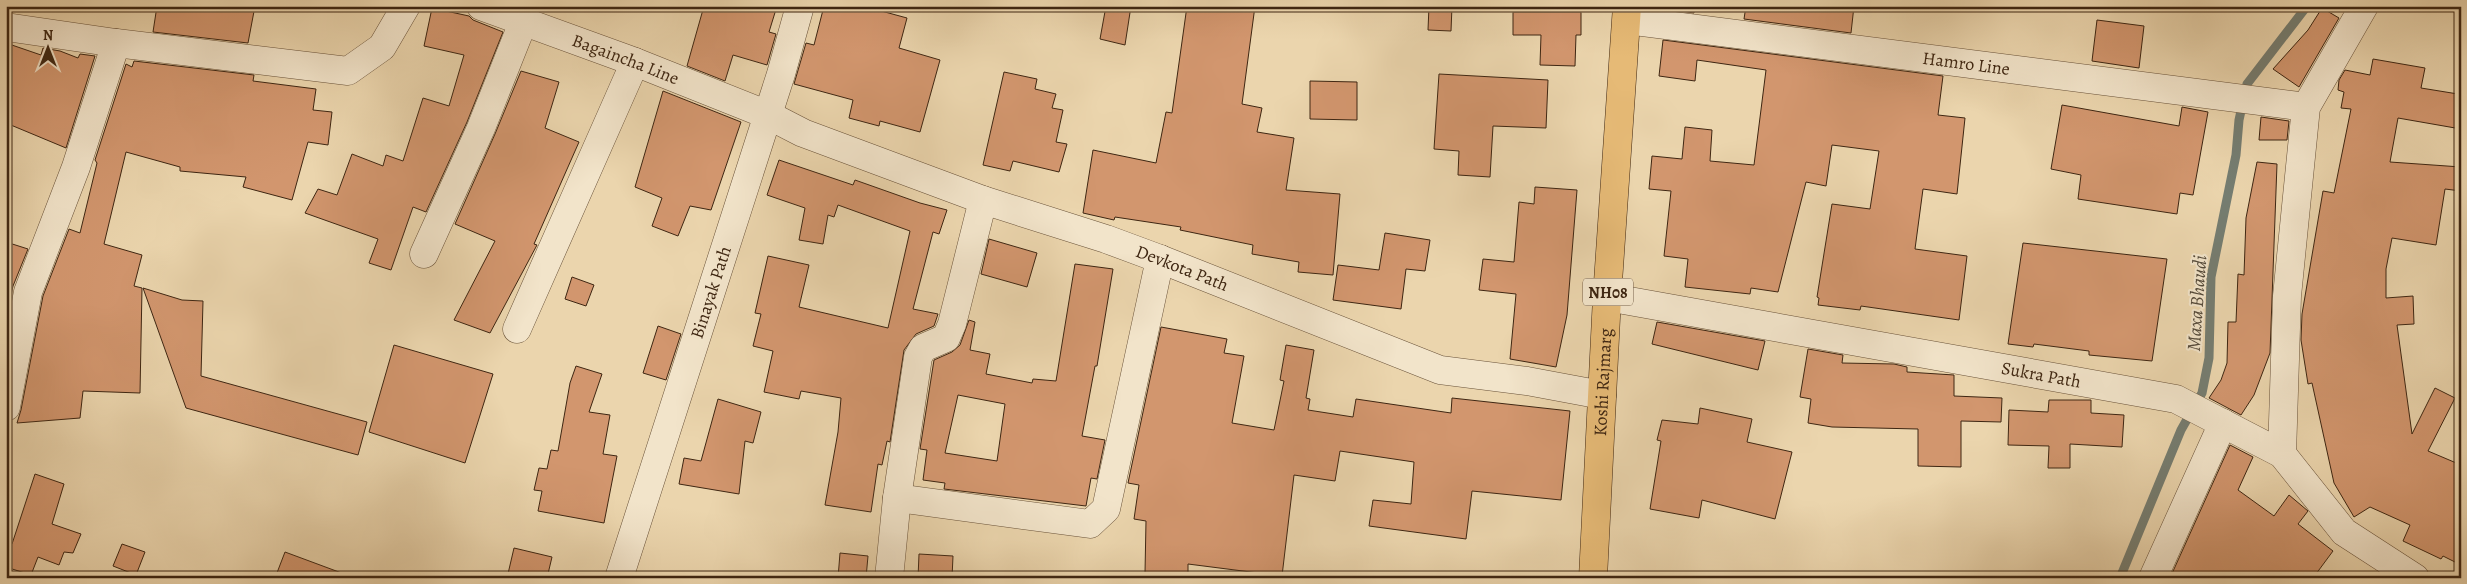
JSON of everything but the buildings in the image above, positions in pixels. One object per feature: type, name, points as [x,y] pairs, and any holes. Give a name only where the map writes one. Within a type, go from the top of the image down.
[{"type":"main road","name":"Koshi Rajmarg","points":[[1593,578],[1602,395],[1627,13]]},
{"type":"street","points":[[6,27],[116,43],[348,71],[382,47],[406,6]]},
{"type":"street","name":"Bagaincha Line","points":[[481,6],[524,20],[635,62],[768,115]]},
{"type":"street","name":"Binayak Path","points":[[619,578],[768,115],[800,6]]},
{"type":"street","points":[[2282,454],[2287,296],[2306,107],[2364,6]]},
{"type":"street","name":"Hamro Line","points":[[1627,13],[2306,107]]},
{"type":"street","points":[[424,254],[482,128],[524,20]]},
{"type":"street","points":[[6,407],[28,292],[76,167],[116,43]]},
{"type":"street","points":[[517,329],[635,62]]},
{"type":"street","name":"Devkota Path","points":[[768,115],[803,133],[983,200],[1106,239],[1160,259],[1440,370],[1527,381],[1602,395]]},
{"type":"street","points":[[889,578],[897,498],[918,357],[923,348],[946,338],[952,324],[983,200]]},
{"type":"street","points":[[897,498],[1090,524],[1106,509],[1160,259]]},
{"type":"street","name":"Sukra Path","points":[[1608,297],[2176,398],[2282,454],[2344,532],[2415,578]]},
{"type":"street","points":[[2153,578],[2218,421]]},
{"type":"waterway","name":"Maxa Bhaudi","points":[[2120,578],[2181,430],[2202,393],[2209,358],[2211,277],[2236,155],[2239,120],[2247,84],[2307,6]]}]
